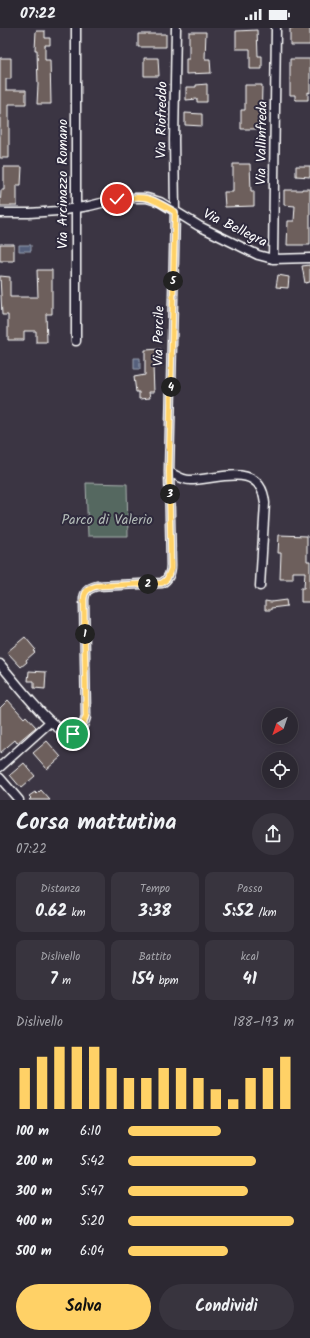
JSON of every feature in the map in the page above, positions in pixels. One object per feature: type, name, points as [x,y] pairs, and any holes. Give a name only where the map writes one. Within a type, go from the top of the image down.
[{"type":"street","name":"Via Arcinazzo Romano","points":[[76,28],[76,341]]},
{"type":"street","name":"Via Riofreddo","points":[[175,212],[174,140],[176,28]]},
{"type":"street","name":"Via Vallinfreda","points":[[273,259],[276,28]]},
{"type":"street","name":"Via Bellegra","points":[[0,213],[29,213],[77,209],[117,199],[143,197],[157,201],[254,254],[273,259],[310,258]]},
{"type":"street","name":"Via Percile","points":[[50,722],[64,733],[73,734],[79,731],[83,726],[86,716],[84,600],[86,592],[90,588],[97,586],[162,583],[167,579],[170,573],[169,472],[175,212]]},
{"type":"street","points":[[169,472],[181,478],[190,480],[237,475],[247,477],[259,485],[264,493],[265,503],[260,586]]},
{"type":"street","points":[[0,664],[50,722],[0,767]]},
{"type":"street","points":[[0,778],[19,800]]},
{"type":"green space","name":"Parco di Valerio","points":[[86,483],[127,484],[128,536],[88,536]]},
{"type":"water","points":[[19,245],[31,245],[31,251],[19,251]]},
{"type":"water","points":[[134,358],[140,358],[140,369],[134,369]]},
{"type":"building","points":[[290,28],[310,28],[310,45],[290,45]]},
{"type":"building","points":[[257,30],[258,56],[262,56],[262,69],[250,69],[250,49],[236,49],[236,31]]},
{"type":"building","points":[[36,31],[45,31],[45,38],[50,38],[50,45],[45,45],[45,60],[50,60],[51,104],[37,104],[37,50],[35,50]]},
{"type":"building","points":[[189,32],[206,32],[205,59],[210,59],[211,73],[186,74],[186,59],[189,59]]},
{"type":"building","points":[[138,34],[166,34],[166,47],[138,47]]},
{"type":"building","points":[[0,58],[11,58],[11,79],[6,79],[6,90],[26,90],[26,104],[9,104],[9,158],[0,158]]},
{"type":"building","points":[[144,58],[158,58],[159,76],[144,76]]},
{"type":"building","points":[[290,59],[310,59],[310,93],[308,92],[308,100],[295,100],[295,95],[290,95]]},
{"type":"building","points":[[207,84],[207,102],[197,102],[197,99],[186,100],[186,87],[196,87],[196,85]]},
{"type":"building","points":[[245,85],[262,85],[261,129],[241,129],[241,110],[245,110]]},
{"type":"building","points":[[185,113],[202,114],[202,126],[185,125]]},
{"type":"building","points":[[233,164],[250,164],[251,191],[254,191],[254,206],[225,207],[224,192],[233,192]]},
{"type":"building","points":[[296,166],[310,166],[310,177],[296,176]]},
{"type":"building","points":[[4,167],[22,167],[21,185],[17,185],[17,206],[0,206],[1,190],[4,190]]},
{"type":"building","points":[[310,189],[310,245],[287,245],[288,221],[294,221],[295,206],[284,205],[284,190]]},
{"type":"building","points":[[0,244],[14,244],[14,261],[0,261]]},
{"type":"building","points":[[310,265],[310,282],[305,283],[302,266]]},
{"type":"building","points":[[37,270],[52,270],[52,314],[46,314],[47,342],[36,342],[36,331],[24,331],[24,340],[8,340],[8,315],[2,315],[0,276],[10,277],[10,297],[38,297]]},
{"type":"building","points":[[278,275],[289,277],[288,288],[276,287]]},
{"type":"building","points":[[161,349],[161,366],[153,366],[154,392],[149,392],[150,398],[139,399],[139,392],[136,392],[134,377],[145,375],[145,350]]},
{"type":"building","points":[[279,535],[307,536],[307,561],[310,561],[310,602],[301,602],[301,588],[304,588],[305,572],[293,572],[293,579],[280,579],[281,553],[278,553]]},
{"type":"building","points":[[286,600],[287,606],[265,610],[265,601],[271,602]]},
{"type":"building","points":[[25,637],[35,649],[33,651],[35,652],[21,667],[7,652]]},
{"type":"building","points":[[29,671],[46,672],[45,689],[34,688],[34,681],[28,681]]},
{"type":"building","points":[[8,700],[24,718],[26,716],[36,727],[17,743],[15,740],[0,753],[0,708]]},
{"type":"building","points":[[47,741],[61,757],[47,769],[33,753]]},
{"type":"building","points":[[24,763],[35,776],[21,788],[10,775]]},
{"type":"building","points":[[41,790],[50,800],[29,800],[31,798],[29,796],[35,792],[37,794]]},
{"type":"route","points":[[73,734],[79,731],[83,726],[86,716],[84,600],[86,592],[90,588],[97,586],[162,583],[167,579],[171,569],[169,472],[175,212],[154,199],[136,197],[117,199]]}]
